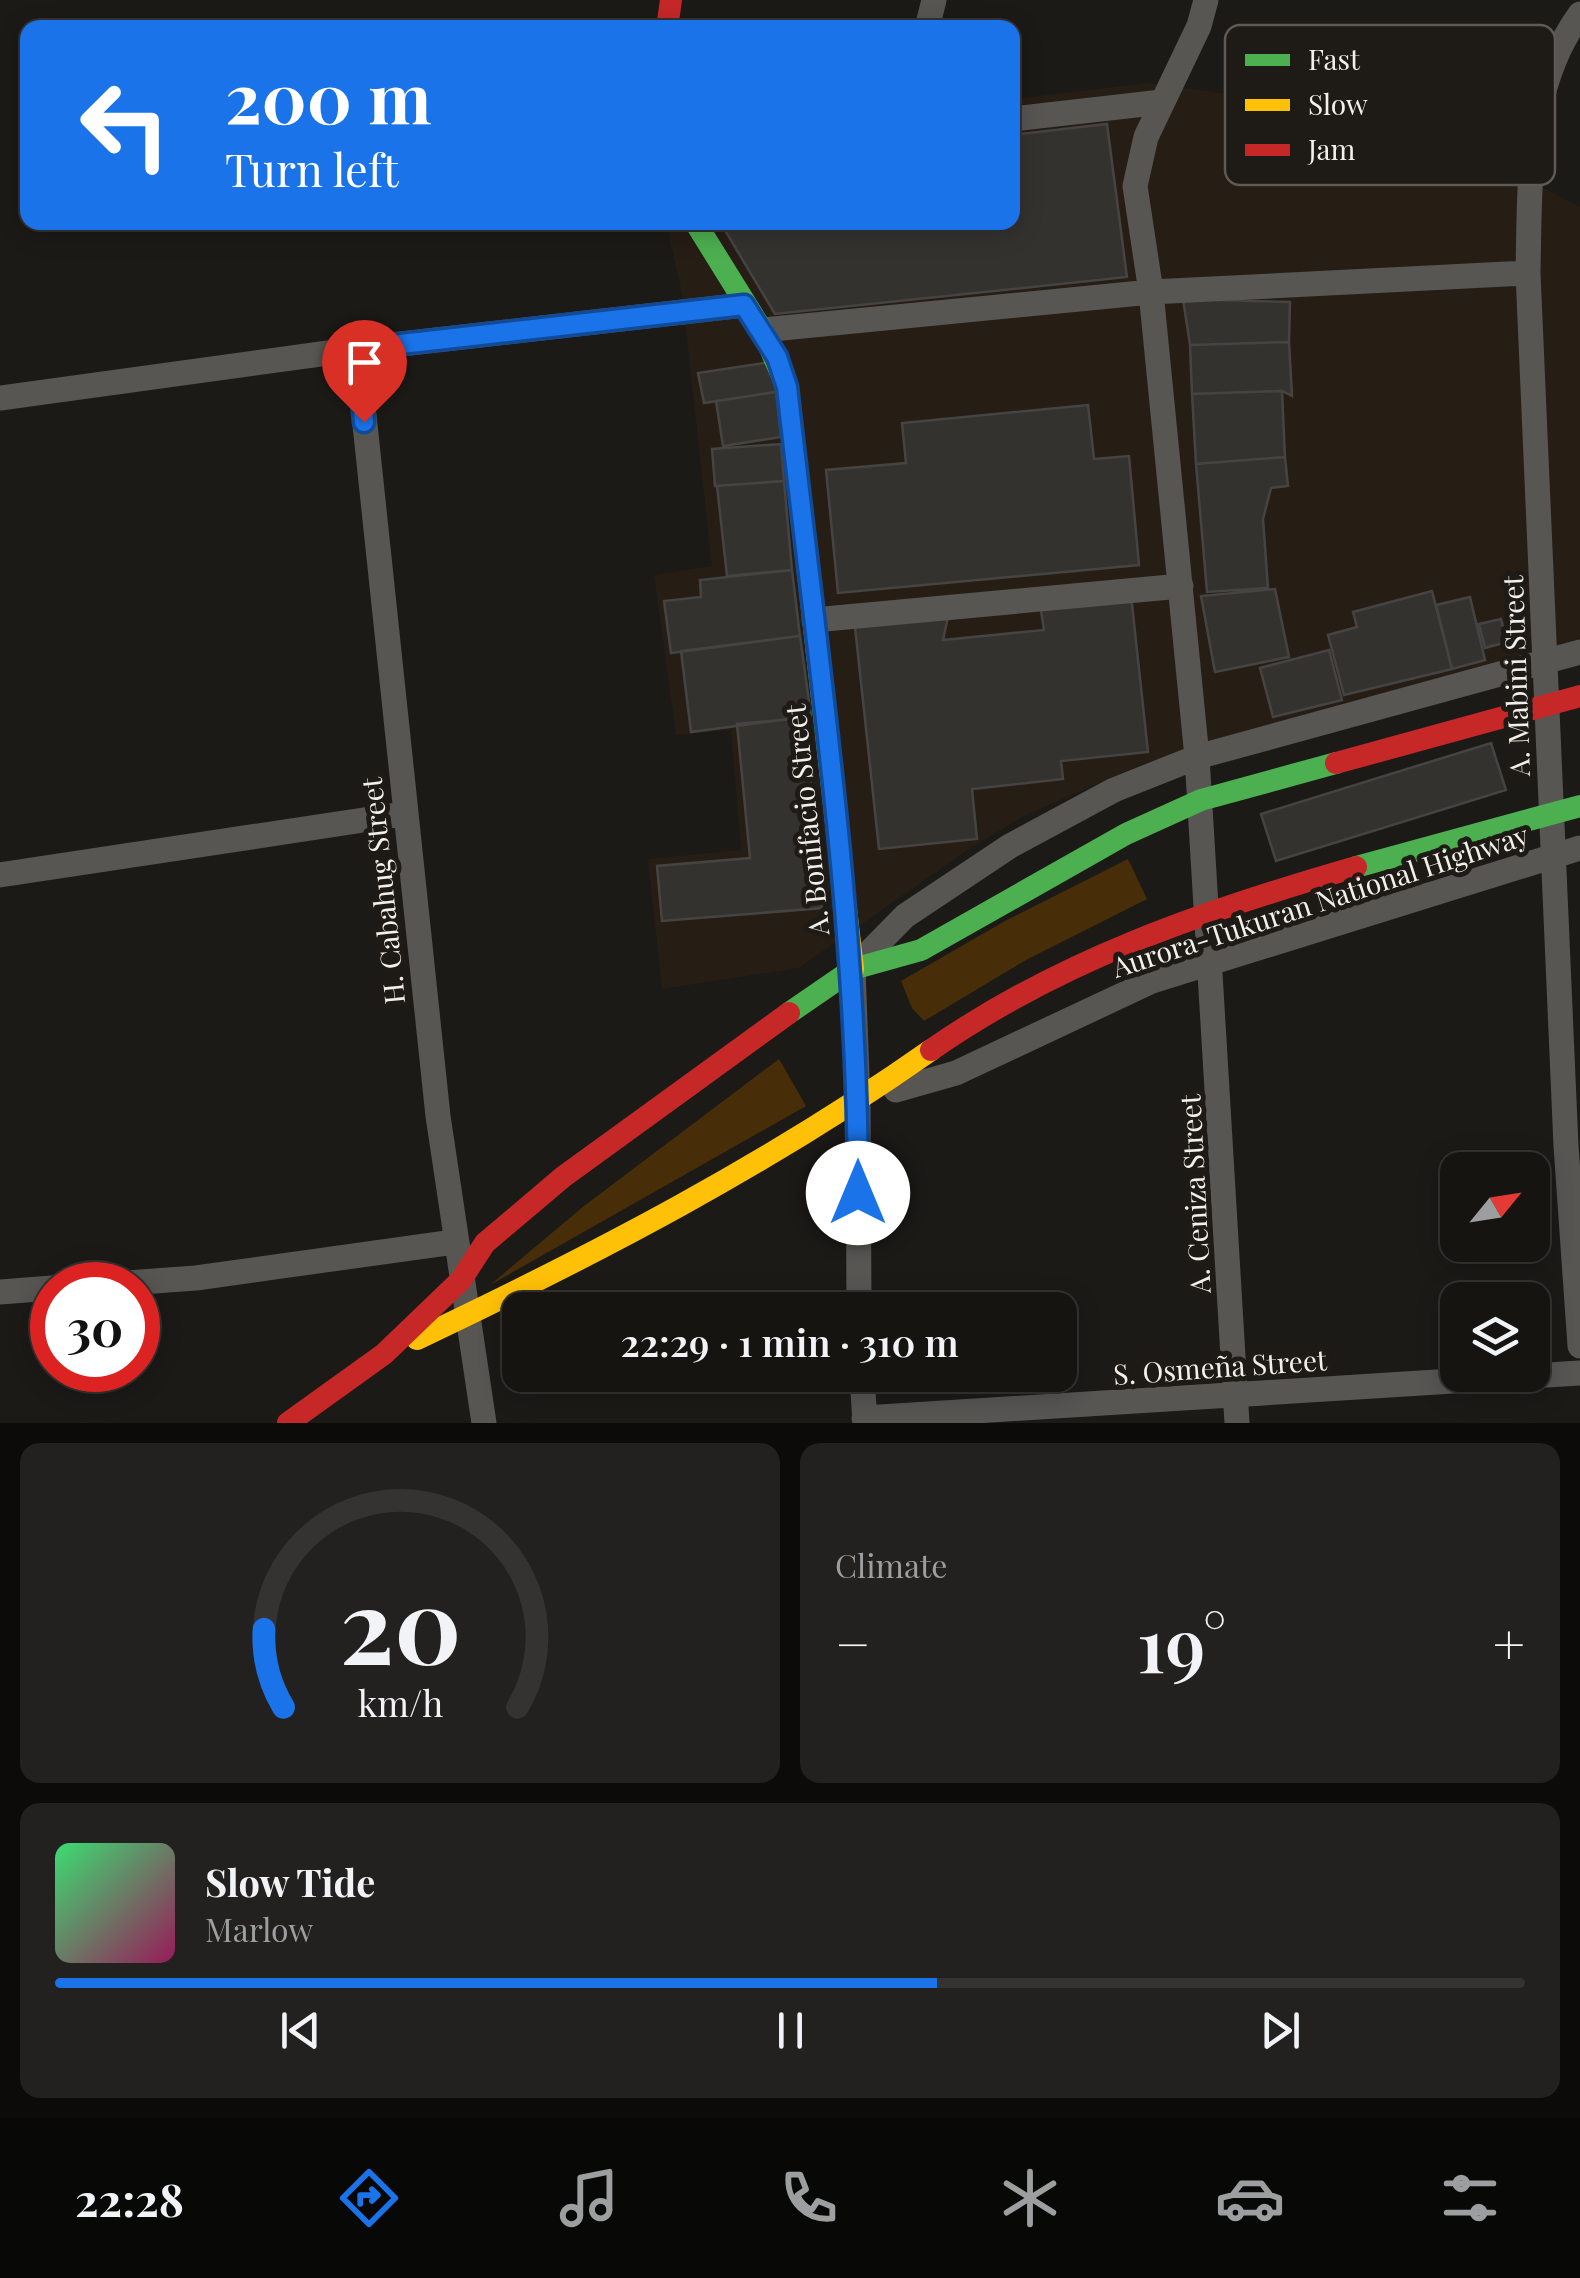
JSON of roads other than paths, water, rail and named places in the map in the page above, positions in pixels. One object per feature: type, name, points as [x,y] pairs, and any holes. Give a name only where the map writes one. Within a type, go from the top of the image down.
[{"type":"main road","name":"A. Bonifacio Street","points":[[700,230],[762,330],[787,387],[853,970]]},
{"type":"main road","name":"Aurora-Tukuran National Highway","points":[[288,1423],[384,1354],[461,1280],[485,1244],[562,1176],[693,1079],[853,970],[921,950],[1126,834],[1200,800],[1580,696]]},
{"type":"main road","name":"Aurora-Tukuran National Highway","points":[[384,1354],[611,1245],[739,1175],[858,1102],[940,1040],[1028,989],[1208,912],[1580,806]]},
{"type":"street","name":"A. Ceniza Street","points":[[1206,0],[1199,26],[1146,137],[1135,186],[1151,292],[1197,757],[1212,961],[1236,1423]]},
{"type":"street","name":"A. Mabini Street","points":[[1555,56],[1559,43],[1580,14]]},
{"type":"street","points":[[1020,119],[1162,102]]},
{"type":"street","name":"A. Mabini Street","points":[[1530,185],[1528,273],[1544,661],[1566,1146],[1580,1346]]},
{"type":"street","points":[[762,330],[1151,292],[1528,273]]},
{"type":"street","points":[[0,398],[357,349],[744,305]]},
{"type":"street","name":"H. Cabahug Street","points":[[357,349],[403,814],[454,1242],[470,1314],[484,1423]]},
{"type":"street","points":[[814,620],[1181,586]]},
{"type":"street","name":"Aurora-Tukuran National Highway","points":[[853,970],[905,916],[1010,846],[1114,790],[1197,757],[1580,652]]},
{"type":"street","points":[[0,875],[403,814]]},
{"type":"street","name":"Aurora-Tukuran National Highway","points":[[858,1102],[956,1072],[1152,981],[1580,848]]},
{"type":"street","name":"A. Bonifacio Street","points":[[853,970],[858,1292]]},
{"type":"street","points":[[160,1281],[454,1242]]},
{"type":"street","points":[[0,1292],[30,1290]]},
{"type":"street","name":"S. Osmeña Street","points":[[864,1421],[1580,1373]]},
{"type":"street","points":[[863,1392],[864,1421]]}]
